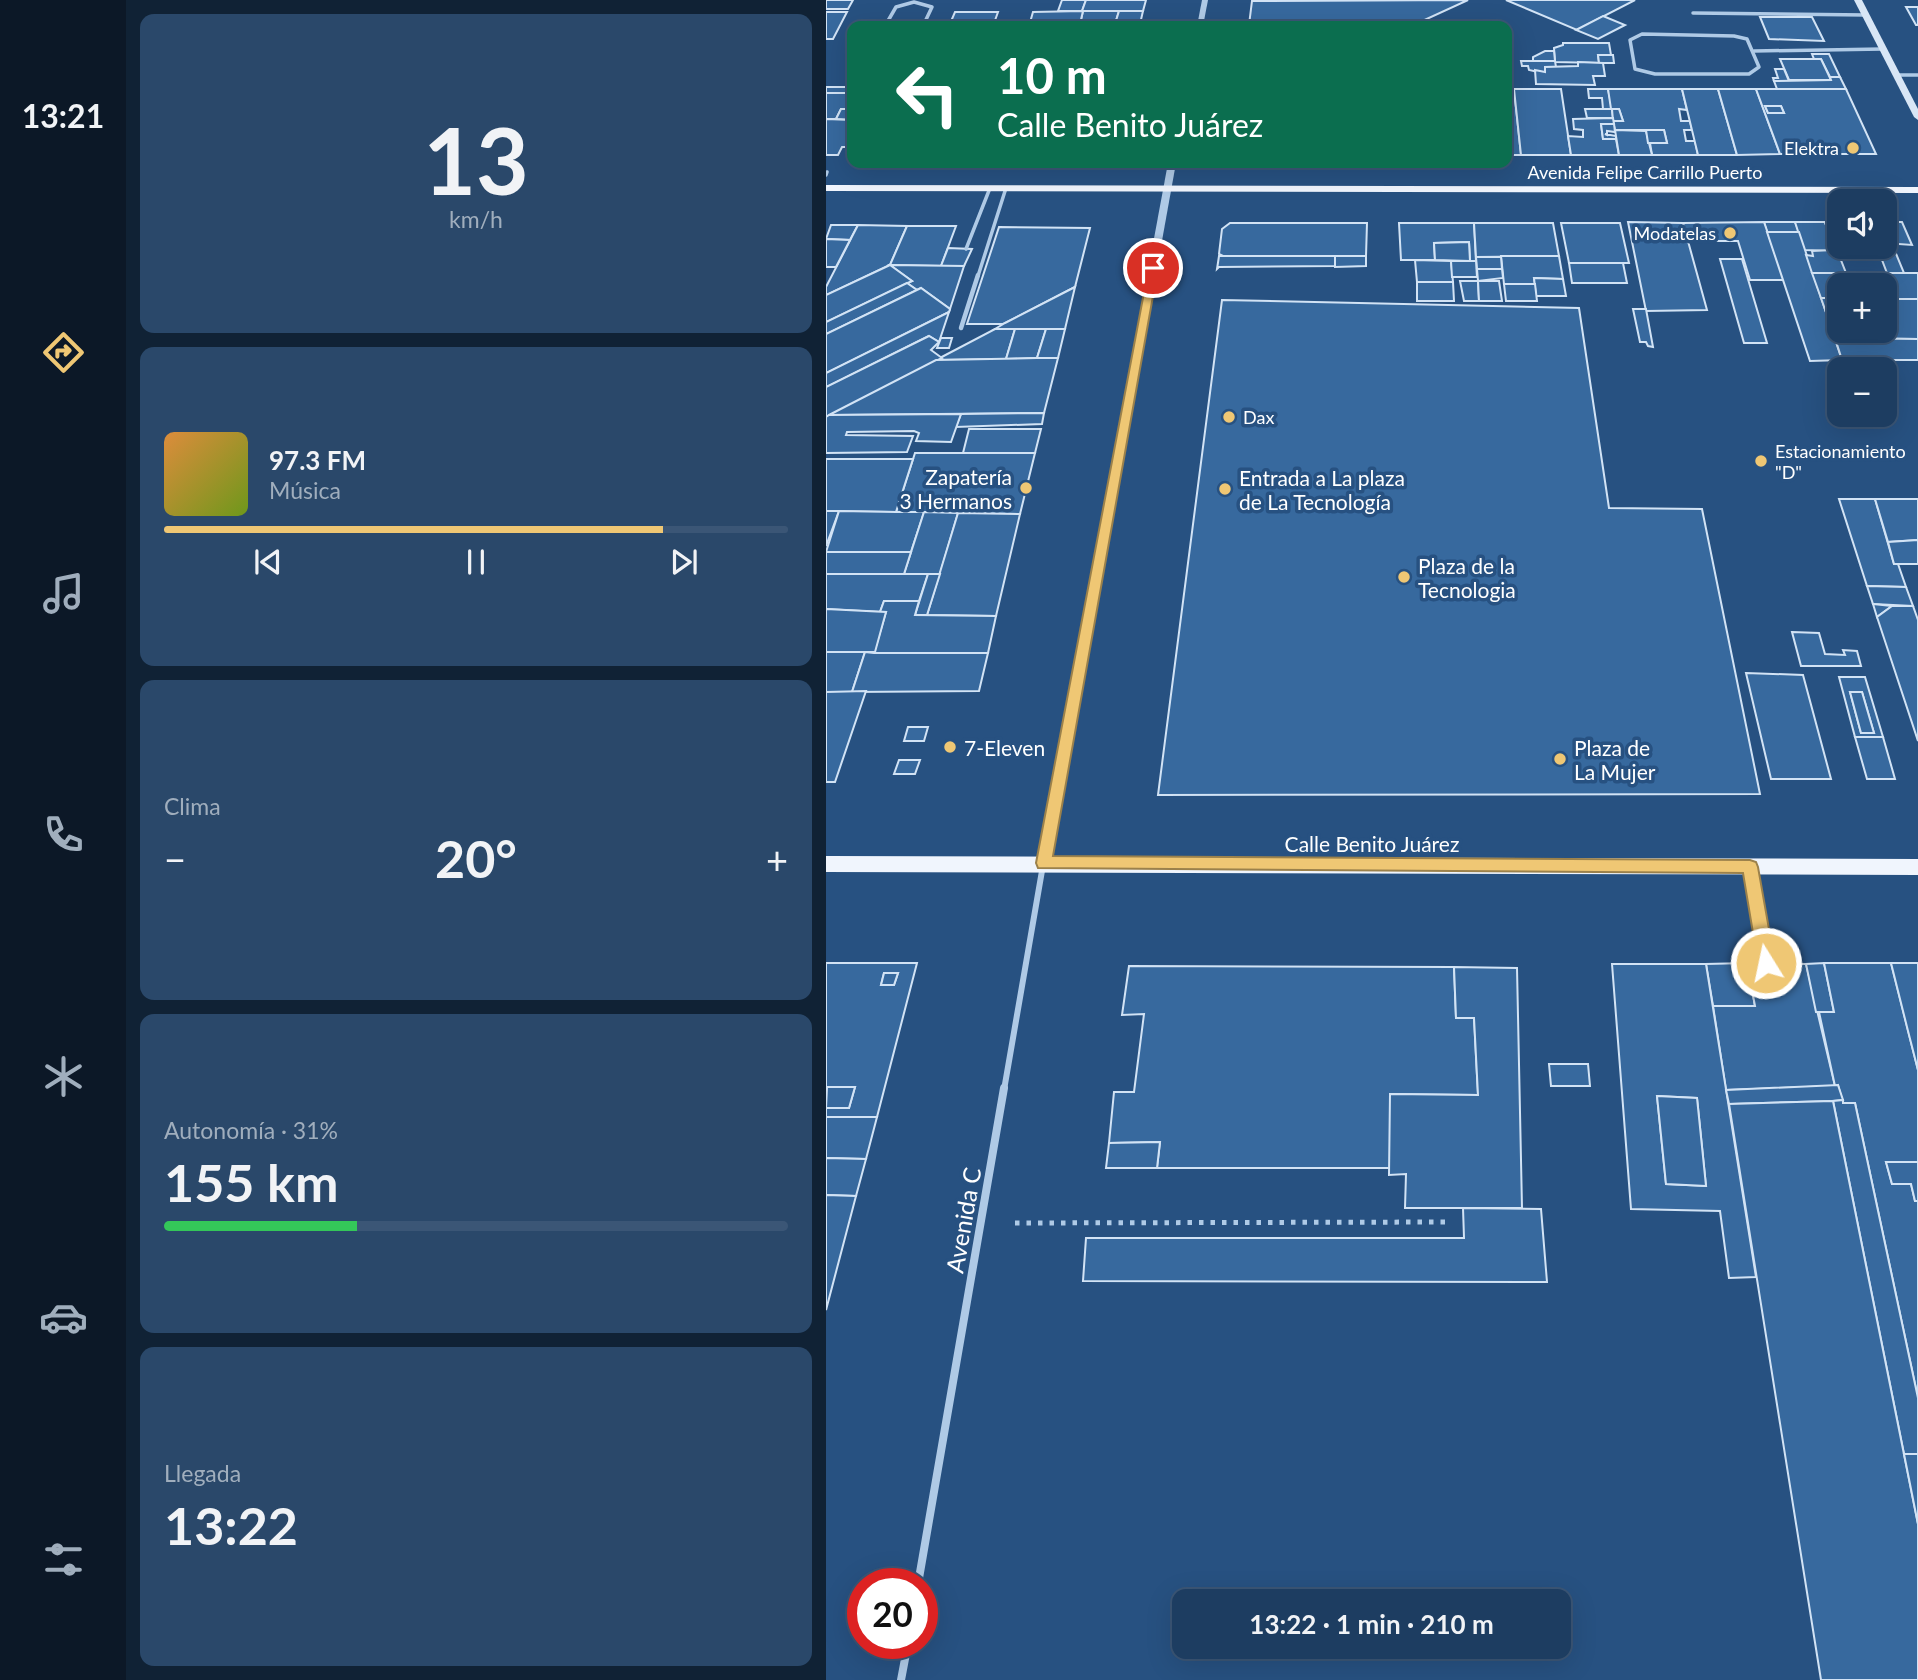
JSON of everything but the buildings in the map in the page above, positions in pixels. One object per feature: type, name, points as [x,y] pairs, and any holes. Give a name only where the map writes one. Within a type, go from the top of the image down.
[{"type":"main road","points":[[1858,0],[1918,117]]},
{"type":"main road","name":"Avenida Felipe Carrillo Puerto","points":[[826,188],[1918,190]]},
{"type":"main road","name":"Calle Benito Juárez","points":[[826,864],[1918,867]]},
{"type":"street","points":[[1201,21],[1205,0]]},
{"type":"street","points":[[1044,863],[1171,168]]},
{"type":"street","name":"Avenida C","points":[[922,1568],[1044,863]]},
{"type":"street","points":[[901,1680],[905,1659]]},
{"type":"lane","points":[[888,21],[896,7],[915,2],[932,7],[925,21]]},
{"type":"lane","points":[[1693,13],[1866,15]]},
{"type":"lane","points":[[1642,34],[1734,36],[1747,39],[1754,51],[1759,67],[1749,74],[1655,74],[1635,69],[1630,40],[1642,34]]},
{"type":"lane","points":[[1754,51],[1883,49]]},
{"type":"lane","points":[[1897,75],[1918,75]]},
{"type":"lane","points":[[966,248],[990,188]]},
{"type":"lane","points":[[961,328],[1006,188]]},
{"type":"lane","points":[[1750,867],[1766,963]]},
{"type":"path","points":[[982,1223],[1451,1222]]},
{"type":"place","name":"Elektra","points":[[1853,148]]},
{"type":"place","name":"Modatelas","points":[[1730,233]]},
{"type":"place","name":"Dax","points":[[1229,417]]},
{"type":"place","name":"Estacionamiento \"D\"","points":[[1761,461]]},
{"type":"place","name":"Zapatería 3 Hermanos","points":[[1026,488]]},
{"type":"place","name":"Entrada a La plaza de La Tecnología","points":[[1225,489]]},
{"type":"place","name":"Plaza de la Tecnologia","points":[[1404,577]]},
{"type":"place","name":"7-Eleven","points":[[950,747]]},
{"type":"place","name":"Plaza de La Mujer","points":[[1560,759]]},
{"type":"route","points":[[1153,268],[1044,863],[1750,867],[1766,963]]}]
